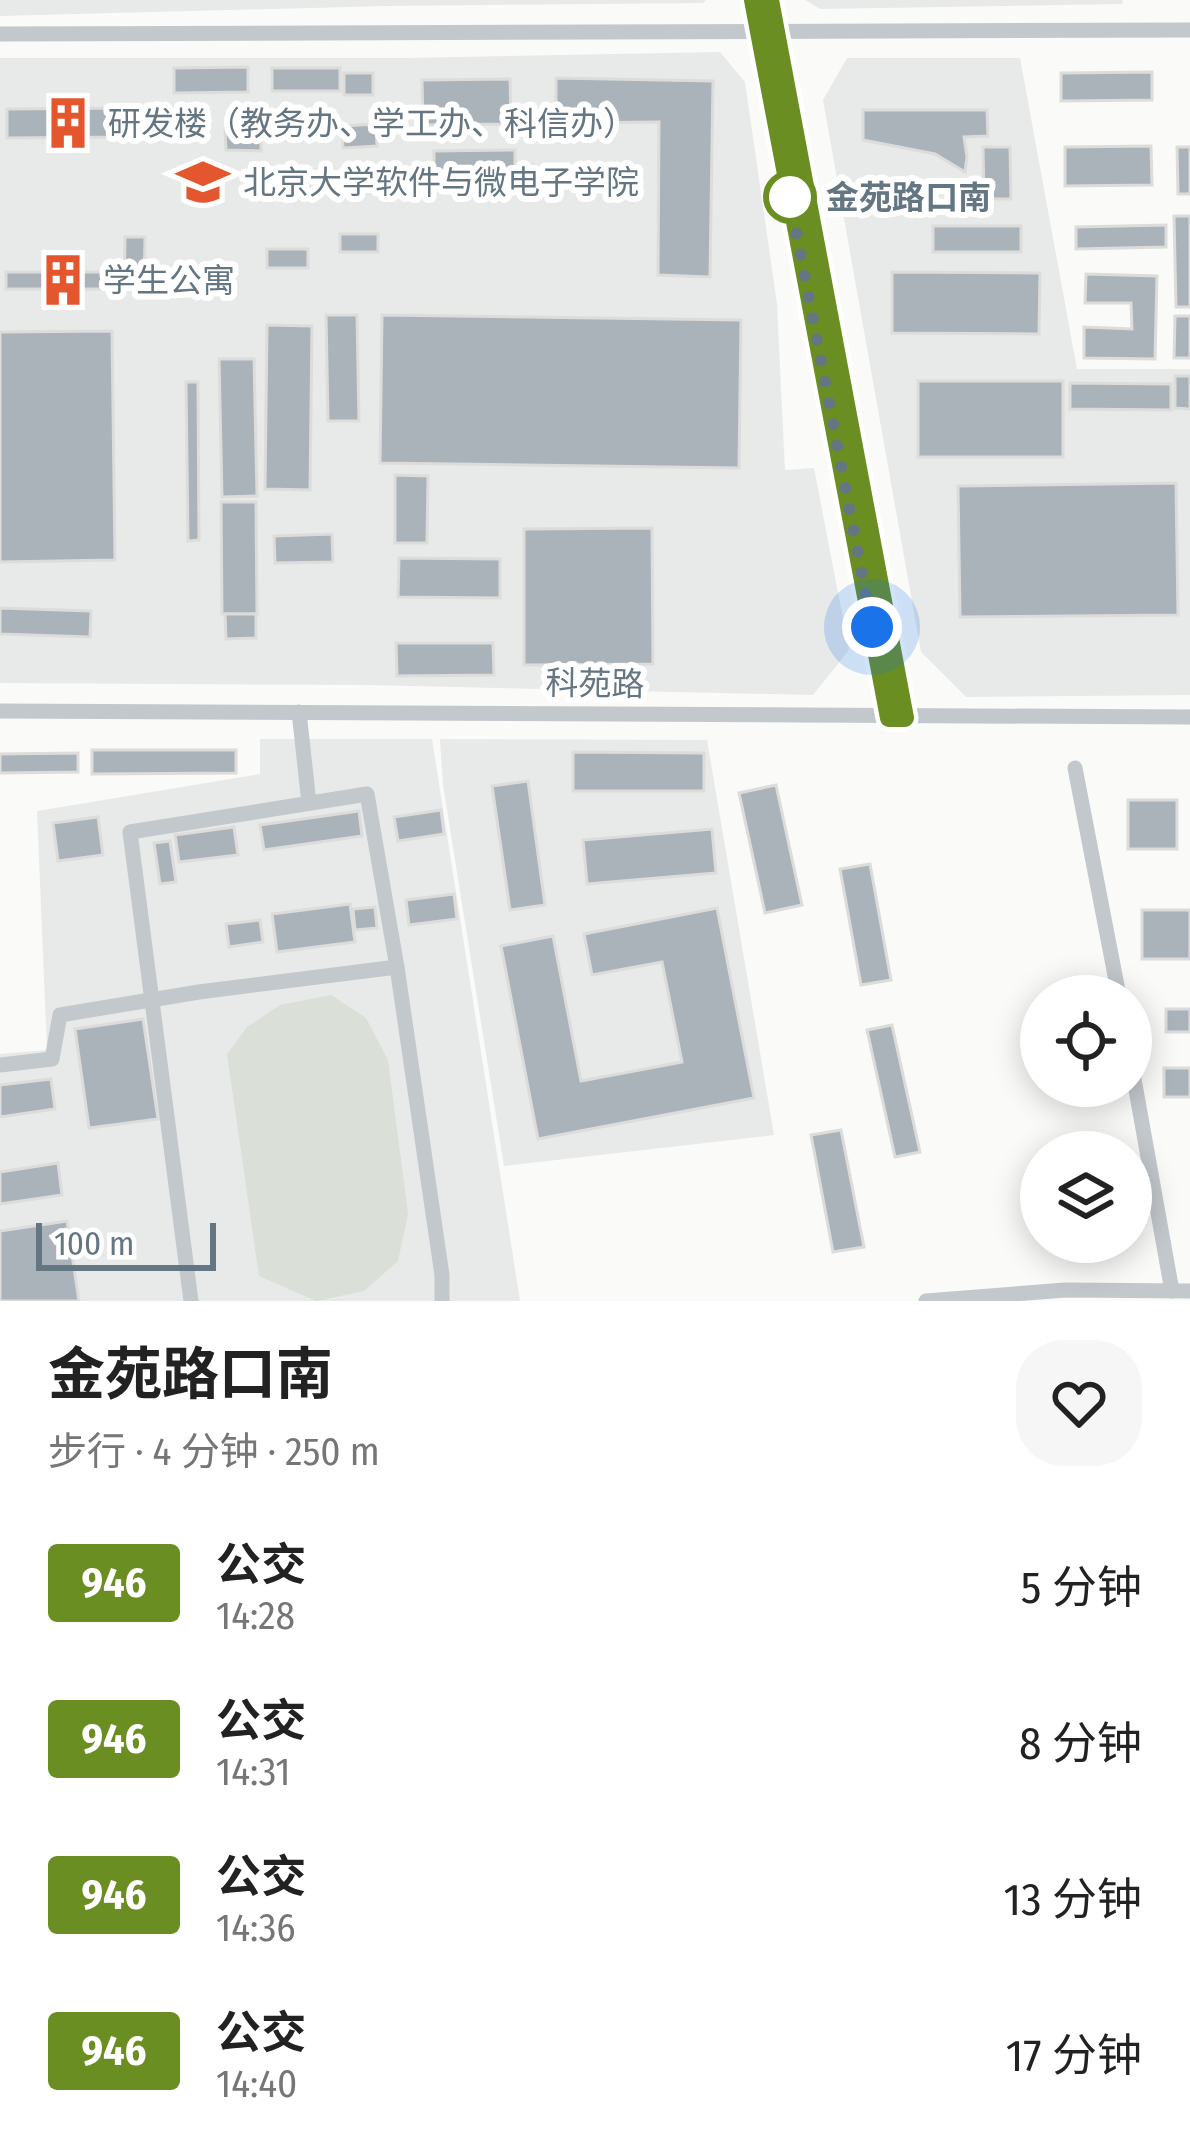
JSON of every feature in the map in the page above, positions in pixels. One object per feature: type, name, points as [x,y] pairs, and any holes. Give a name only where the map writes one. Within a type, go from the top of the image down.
[{"type":"street","points":[[753,0],[767,31],[897,718]]},
{"type":"street","points":[[767,31],[770,0]]},
{"type":"street","points":[[0,34],[1190,30]]},
{"type":"street","name":"科苑路","points":[[0,711],[1190,717]]},
{"type":"street","points":[[299,712],[309,803]]},
{"type":"street","points":[[1075,768],[1115,975]]},
{"type":"street","points":[[191,1301],[130,832],[367,794],[397,968],[442,1301]]},
{"type":"street","points":[[0,1065],[52,1059],[60,1015],[397,968]]},
{"type":"street","points":[[926,1301],[1181,1291],[1141,1107]]},
{"type":"shaded area","points":[[0,0],[706,0],[0,16]]},
{"type":"shaded area","points":[[805,0],[1122,0],[1123,4],[820,9]]},
{"type":"shaded area","points":[[720,52],[745,82],[777,304],[785,470],[814,468],[849,650],[813,695],[0,683],[0,58]]},
{"type":"shaded area","points":[[847,58],[1020,58],[1077,369],[1190,369],[1190,695],[966,697],[921,652],[823,100]]},
{"type":"shaded area","points":[[260,739],[432,739],[520,1301],[0,1301],[0,1054],[47,1050],[37,811],[260,774]]},
{"type":"shaded area","points":[[440,739],[707,740],[774,1135],[504,1166],[443,785]]},
{"type":"shaded area","points":[[331,995],[366,1018],[388,1060],[408,1214],[398,1261],[364,1291],[316,1301],[259,1276],[227,1054],[247,1027],[280,1005]]},
{"type":"building","points":[[248,67],[248,92],[174,93],[174,68]]},
{"type":"building","points":[[272,68],[340,68],[340,91],[272,91]]},
{"type":"building","points":[[1152,72],[1152,100],[1061,101],[1061,73]]},
{"type":"building","points":[[344,73],[373,73],[373,95],[344,95]]},
{"type":"building","points":[[556,78],[713,81],[710,277],[658,275],[659,122],[556,123]]},
{"type":"building","points":[[510,79],[511,124],[423,125],[422,80]]},
{"type":"building","name":"研发楼（教务办、学工办、科信办）","points":[[129,108],[129,137],[7,138],[7,109]]},
{"type":"building","points":[[863,110],[987,110],[988,136],[964,137],[965,172],[935,154],[863,140]]},
{"type":"building","points":[[286,122],[323,122],[323,139],[286,140]]},
{"type":"building","points":[[376,124],[377,146],[343,148],[342,126]]},
{"type":"building","points":[[225,130],[261,131],[261,151],[226,150]]},
{"type":"building","points":[[1151,146],[1152,185],[1065,186],[1065,147]]},
{"type":"building","points":[[983,147],[1010,147],[1011,199],[984,199]]},
{"type":"building","points":[[1177,147],[1190,147],[1190,194],[1178,194]]},
{"type":"building","points":[[515,150],[515,172],[434,172],[434,151]]},
{"type":"building","points":[[340,177],[376,179],[376,193],[339,192]]},
{"type":"building","points":[[1174,216],[1190,216],[1190,307],[1176,307]]},
{"type":"building","points":[[1166,225],[1166,247],[1076,249],[1076,227]]},
{"type":"building","points":[[933,226],[1021,226],[1021,252],[933,252]]},
{"type":"building","points":[[340,234],[378,234],[378,252],[340,252]]},
{"type":"building","name":"学生公寓","points":[[125,237],[145,237],[144,291],[124,290]]},
{"type":"building","name":"学生公寓","points":[[267,249],[308,249],[308,268],[267,268]]},
{"type":"building","name":"学生公寓","points":[[6,272],[120,272],[120,289],[6,289]]},
{"type":"building","points":[[892,272],[1040,273],[1039,334],[892,333]]},
{"type":"building","points":[[1086,274],[1157,276],[1155,359],[1084,358],[1084,327],[1132,329],[1131,303],[1085,303]]},
{"type":"building","points":[[326,315],[357,315],[359,421],[328,421]]},
{"type":"building","points":[[382,315],[741,320],[739,468],[380,463]]},
{"type":"building","points":[[1175,316],[1190,316],[1190,358],[1174,358]]},
{"type":"building","points":[[267,325],[312,326],[310,490],[265,489]]},
{"type":"building","points":[[112,331],[115,560],[0,562],[0,332]]},
{"type":"building","points":[[219,359],[254,359],[257,496],[222,497]]},
{"type":"building","points":[[1175,376],[1190,376],[1190,409],[1175,408]]},
{"type":"building","points":[[918,381],[1063,381],[1063,457],[918,457]]},
{"type":"building","points":[[186,382],[198,382],[199,540],[188,541]]},
{"type":"building","points":[[1070,383],[1171,384],[1171,410],[1070,409]]},
{"type":"building","points":[[395,475],[428,476],[427,543],[395,543]]},
{"type":"building","points":[[1176,483],[1178,615],[960,617],[958,486]]},
{"type":"building","points":[[221,502],[256,502],[257,614],[222,614]]},
{"type":"building","points":[[652,528],[653,664],[524,665],[524,529]]},
{"type":"building","points":[[332,534],[333,562],[275,563],[274,536]]},
{"type":"building","points":[[399,558],[500,559],[500,598],[398,597]]},
{"type":"building","points":[[0,608],[91,611],[90,637],[0,634]]},
{"type":"building","points":[[225,614],[256,614],[256,638],[226,639]]},
{"type":"building","points":[[396,643],[493,643],[494,675],[397,676]]},
{"type":"building","points":[[92,750],[236,750],[236,773],[92,774]]},
{"type":"building","points":[[573,752],[704,753],[704,791],[573,791]]},
{"type":"building","points":[[78,753],[78,772],[0,773],[0,754]]},
{"type":"building","points":[[528,781],[545,905],[510,910],[492,786]]},
{"type":"building","points":[[776,785],[802,905],[765,913],[739,793]]},
{"type":"building","points":[[1128,800],[1177,800],[1177,849],[1128,849]]},
{"type":"building","points":[[441,810],[444,834],[398,841],[394,817]]},
{"type":"building","points":[[359,811],[362,836],[264,850],[260,825]]},
{"type":"building","points":[[98,817],[103,855],[58,861],[53,823]]},
{"type":"building","points":[[234,827],[238,855],[179,862],[175,835]]},
{"type":"building","points":[[712,829],[716,873],[587,884],[583,840]]},
{"type":"building","points":[[170,841],[176,882],[160,884],[154,843]]},
{"type":"building","points":[[870,864],[891,980],[861,985],[840,869]]},
{"type":"building","points":[[454,894],[457,919],[409,925],[406,900]]},
{"type":"building","points":[[350,904],[355,942],[277,952],[272,914]]},
{"type":"building","points":[[375,907],[377,928],[355,930],[353,909]]},
{"type":"building","points":[[717,908],[754,1098],[538,1139],[501,946],[553,936],[581,1081],[682,1062],[662,962],[592,975],[584,934]]},
{"type":"building","points":[[1142,910],[1190,910],[1190,959],[1142,959]]},
{"type":"building","points":[[260,920],[263,942],[229,947],[226,924]]},
{"type":"building","points":[[1166,1009],[1190,1009],[1190,1032],[1166,1032]]},
{"type":"building","points":[[143,1019],[158,1119],[89,1128],[75,1029]]},
{"type":"building","points":[[892,1025],[920,1152],[895,1157],[867,1030]]},
{"type":"building","points":[[1164,1068],[1190,1068],[1190,1097],[1164,1097]]},
{"type":"building","points":[[51,1079],[55,1109],[0,1117],[0,1085]]},
{"type":"building","points":[[841,1130],[864,1247],[833,1252],[811,1135]]},
{"type":"building","points":[[58,1163],[62,1195],[0,1204],[0,1172]]},
{"type":"building","points":[[67,1221],[79,1301],[0,1301],[0,1231]]},
{"type":"bus line","name":"946","points":[[753,0],[889,718],[905,718],[770,0]]},
{"type":"place","name":"研发楼（教务办、学工办、科信办）","points":[[68,123]]},
{"type":"place","name":"北京大学软件与微电子学院","points":[[203,182]]},
{"type":"place","name":"金苑路口南","points":[[790,197]]},
{"type":"place","name":"学生公寓","points":[[63,280]]},
{"type":"route","points":[[790,197],[872,627]]}]
